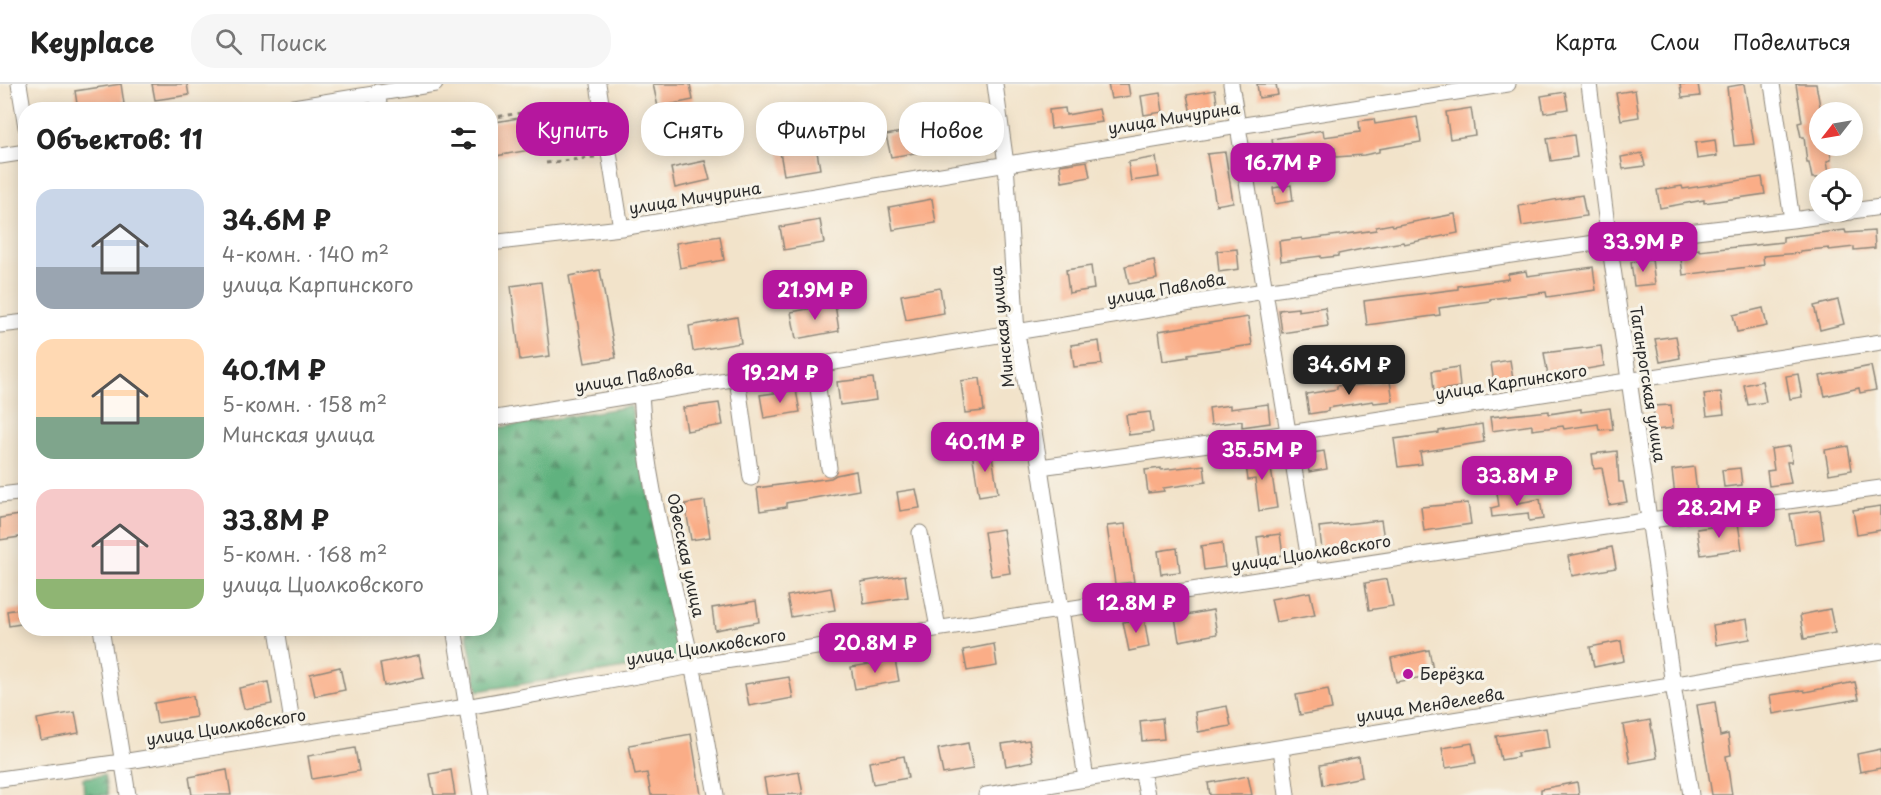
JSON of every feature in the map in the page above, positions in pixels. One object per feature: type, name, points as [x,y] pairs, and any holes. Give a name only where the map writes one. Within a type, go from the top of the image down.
[{"type":"street","points":[[19,84],[22,102]]},
{"type":"street","points":[[317,102],[386,89],[435,84]]},
{"type":"street","points":[[598,84],[601,102]]},
{"type":"street","name":"Минская улица","points":[[994,84],[1006,164],[1017,333],[1040,467],[1086,779]]},
{"type":"street","points":[[1231,84],[1311,572]]},
{"type":"street","name":"улица Мичурина","points":[[498,242],[621,228],[1238,126],[1508,84]]},
{"type":"street","name":"Таганрогская улица","points":[[1589,84],[1609,241],[1691,795]]},
{"type":"street","points":[[1772,84],[1792,220]]},
{"type":"street","points":[[0,156],[18,153]]},
{"type":"street","points":[[609,156],[621,228]]},
{"type":"street","name":"улица Павлова","points":[[1863,209],[1881,207]]},
{"type":"street","name":"улица Павлова","points":[[498,418],[1264,291],[1609,241],[1809,217]]},
{"type":"street","points":[[0,326],[18,323]]},
{"type":"street","name":"улица Карпинского","points":[[1040,467],[1289,433],[1881,342]]},
{"type":"street","points":[[815,366],[829,468]]},
{"type":"street","points":[[737,378],[751,478]]},
{"type":"street","name":"Одесская улица","points":[[641,393],[643,431],[661,527],[692,666],[716,795]]},
{"type":"street","name":"улица Циолковского","points":[[0,779],[122,762],[466,706],[692,666],[1651,520],[1881,488]]},
{"type":"street","points":[[0,495],[18,493]]},
{"type":"street","points":[[920,532],[938,628]]},
{"type":"street","points":[[102,636],[128,795]]},
{"type":"street","points":[[278,636],[294,734]]},
{"type":"street","points":[[455,636],[480,795]]},
{"type":"street","name":"улица Менделеева","points":[[986,795],[1881,651]]},
{"type":"street","points":[[1281,748],[1287,795]]},
{"type":"street","points":[[1142,770],[1147,795]]},
{"type":"path","points":[[498,117],[516,114]]},
{"type":"path","points":[[546,163],[601,156]]},
{"type":"green space","points":[[631,406],[683,659],[478,691],[467,636],[498,636],[498,428]]},
{"type":"green space","points":[[104,775],[108,795],[84,795],[83,778]]},
{"type":"building","points":[[121,84],[124,102],[77,102],[75,91]]},
{"type":"building","points":[[152,84],[187,84],[189,95],[155,100]]},
{"type":"building","points":[[653,84],[690,84],[693,100],[657,102]]},
{"type":"building","points":[[1108,84],[1128,84],[1130,96],[1111,99]]},
{"type":"building","points":[[1257,84],[1276,84],[1278,95],[1259,98]]},
{"type":"building","points":[[1680,84],[1698,84],[1700,96],[1682,98]]},
{"type":"building","points":[[1744,84],[1754,144],[1734,146],[1727,87]]},
{"type":"building","points":[[1796,84],[1816,84],[1819,102],[1809,102],[1809,156],[1831,156],[1831,160],[1827,161],[1828,168],[1810,168],[1807,163],[1804,137],[1801,137],[1798,123],[1802,122]]},
{"type":"building","points":[[1215,90],[1218,109],[1191,114],[1187,95]]},
{"type":"building","points":[[1635,90],[1639,117],[1621,120],[1616,93]]},
{"type":"building","points":[[1565,92],[1568,109],[1544,113],[1541,96]]},
{"type":"building","points":[[1160,93],[1163,112],[1144,115],[1141,96]]},
{"type":"building","points":[[1065,108],[1066,115],[1099,109],[1102,122],[1051,129],[1049,110]]},
{"type":"building","points":[[1471,108],[1475,135],[1450,139],[1446,112]]},
{"type":"building","points":[[1417,117],[1421,142],[1379,149],[1379,152],[1364,155],[1336,157],[1335,148],[1290,155],[1290,158],[1275,160],[1272,139],[1323,130],[1324,137],[1360,132],[1359,121],[1374,119],[1375,124]]},
{"type":"building","points":[[516,118],[516,152],[498,156],[498,122]]},
{"type":"building","points":[[899,132],[899,156],[891,157],[887,135]]},
{"type":"building","points":[[1574,135],[1577,157],[1551,161],[1547,139]]},
{"type":"building","points":[[1715,140],[1717,156],[1697,159],[1695,143]]},
{"type":"building","points":[[1225,152],[1233,202],[1216,205],[1207,154]]},
{"type":"building","points":[[1642,153],[1645,166],[1623,169],[1621,157]]},
{"type":"building","points":[[781,156],[818,156],[820,169],[784,175]]},
{"type":"building","points":[[1156,157],[1159,177],[1131,181],[1128,162]]},
{"type":"building","points":[[705,161],[710,180],[675,188],[671,168]]},
{"type":"building","points":[[1087,161],[1090,177],[1062,182],[1060,165]]},
{"type":"building","points":[[1762,177],[1765,194],[1704,203],[1704,200],[1660,208],[1657,190],[1682,186],[1683,189]]},
{"type":"building","points":[[1291,185],[1293,201],[1275,204],[1273,188]]},
{"type":"building","points":[[1582,195],[1586,216],[1522,226],[1519,206]]},
{"type":"building","points":[[932,199],[936,223],[893,230],[889,207]]},
{"type":"building","points":[[1455,214],[1458,233],[1404,244],[1403,242],[1367,248],[1338,254],[1338,256],[1281,261],[1279,241],[1376,230],[1376,227]]},
{"type":"building","points":[[820,220],[824,243],[784,250],[780,227]]},
{"type":"building","points":[[1845,230],[1846,233],[1874,231],[1875,248],[1854,250],[1854,247],[1829,250],[1829,248],[1763,256],[1764,265],[1683,275],[1680,251],[1783,242],[1783,237]]},
{"type":"building","points":[[720,236],[724,260],[680,268],[676,243]]},
{"type":"building","points":[[1237,249],[1239,269],[1219,272],[1217,251]]},
{"type":"building","points":[[1652,259],[1655,284],[1634,286],[1631,262]]},
{"type":"building","points":[[1154,260],[1157,279],[1129,284],[1125,266]]},
{"type":"building","points":[[1091,266],[1094,289],[1069,293],[1066,270]]},
{"type":"building","points":[[1593,267],[1596,290],[1547,297],[1546,292],[1490,299],[1490,301],[1439,308],[1440,315],[1367,325],[1364,301],[1458,289],[1458,286],[1508,279],[1508,274],[1526,271],[1527,276]]},
{"type":"building","points":[[600,270],[616,358],[585,363],[569,276]]},
{"type":"building","points":[[541,282],[550,356],[520,360],[511,286]]},
{"type":"building","points":[[940,288],[944,313],[906,320],[901,295]]},
{"type":"building","points":[[1838,300],[1844,324],[1820,330],[1814,306]]},
{"type":"building","points":[[835,304],[839,331],[796,339],[791,312]]},
{"type":"building","points":[[1325,307],[1328,326],[1282,333],[1279,310],[1298,308],[1298,311]]},
{"type":"building","points":[[1763,308],[1767,326],[1737,332],[1733,315]]},
{"type":"building","points":[[737,317],[741,343],[693,351],[689,326]]},
{"type":"building","points":[[1248,317],[1252,345],[1188,354],[1188,357],[1163,361],[1159,331]]},
{"type":"building","points":[[1676,336],[1680,358],[1660,362],[1655,339]]},
{"type":"building","points":[[1099,341],[1102,364],[1074,367],[1071,345]]},
{"type":"building","points":[[1601,346],[1604,366],[1548,376],[1544,353]]},
{"type":"building","points":[[1510,360],[1513,380],[1494,383],[1491,363]]},
{"type":"building","points":[[1871,366],[1876,390],[1860,393],[1859,388],[1825,396],[1820,376]]},
{"type":"building","points":[[1458,367],[1460,387],[1434,391],[1432,371]]},
{"type":"building","points":[[1798,374],[1802,397],[1790,399],[1786,376]]},
{"type":"building","points":[[873,378],[876,400],[840,405],[837,382]]},
{"type":"building","points":[[980,378],[984,411],[965,413],[961,381]]},
{"type":"building","points":[[1390,381],[1393,401],[1374,403],[1373,401],[1328,408],[1328,411],[1309,414],[1306,394],[1337,389],[1337,386],[1352,383],[1352,386]]},
{"type":"building","points":[[1762,381],[1766,402],[1748,405],[1744,385]]},
{"type":"building","points":[[796,390],[800,412],[764,418],[760,395]]},
{"type":"building","points":[[1721,392],[1724,414],[1707,416],[1704,394]]},
{"type":"building","points":[[719,403],[723,425],[687,431],[683,408]]},
{"type":"building","points":[[1268,404],[1270,423],[1242,427],[1242,421],[1211,425],[1209,408],[1230,405],[1230,409]]},
{"type":"building","points":[[1671,405],[1673,428],[1655,430],[1653,406]]},
{"type":"building","points":[[1610,408],[1613,429],[1599,430],[1598,424],[1564,429],[1563,426],[1532,430],[1532,425],[1492,431],[1490,417],[1549,411],[1549,414],[1581,409],[1581,412]]},
{"type":"building","points":[[1150,412],[1153,432],[1129,435],[1126,415]]},
{"type":"building","points":[[1482,424],[1484,442],[1420,452],[1422,464],[1398,467],[1394,439]]},
{"type":"building","points":[[1790,446],[1792,462],[1787,462],[1791,483],[1769,486],[1767,471],[1774,470],[1771,449]]},
{"type":"building","points":[[1848,446],[1852,470],[1829,474],[1825,450]]},
{"type":"building","points":[[991,449],[998,493],[979,496],[972,452]]},
{"type":"building","points":[[1324,451],[1327,469],[1309,472],[1306,454]]},
{"type":"building","points":[[1617,451],[1619,482],[1623,482],[1627,502],[1609,505],[1602,468],[1594,469],[1592,454]]},
{"type":"building","points":[[1269,455],[1277,508],[1259,511],[1255,479],[1248,480],[1245,458]]},
{"type":"building","points":[[1204,465],[1206,482],[1163,488],[1164,491],[1148,493],[1145,470]]},
{"type":"building","points":[[1694,467],[1697,493],[1675,496],[1672,470]]},
{"type":"building","points":[[1740,468],[1742,485],[1724,487],[1722,470]]},
{"type":"building","points":[[856,471],[859,490],[786,503],[786,507],[760,511],[757,488],[831,478]]},
{"type":"building","points":[[916,489],[920,508],[900,511],[897,492]]},
{"type":"building","points":[[1516,490],[1518,503],[1540,499],[1543,519],[1529,521],[1528,513],[1492,517],[1491,508],[1499,506],[1497,493]]},
{"type":"building","points":[[705,501],[710,537],[691,540],[685,504]]},
{"type":"building","points":[[1468,503],[1471,524],[1424,531],[1421,507]]},
{"type":"building","points":[[1881,506],[1881,530],[1857,534],[1853,510]]},
{"type":"building","points":[[1820,510],[1824,539],[1795,544],[1790,514]]},
{"type":"building","points":[[18,515],[18,537],[0,540],[0,518]]},
{"type":"building","points":[[1381,520],[1384,539],[1322,549],[1319,527]]},
{"type":"building","points":[[1738,523],[1742,549],[1701,555],[1697,529]]},
{"type":"building","points":[[1125,524],[1134,582],[1115,584],[1107,526]]},
{"type":"building","points":[[1003,529],[1010,573],[991,576],[984,532]]},
{"type":"building","points":[[1280,534],[1283,555],[1260,558],[1257,537]]},
{"type":"building","points":[[1222,543],[1225,567],[1204,570],[1201,546]]},
{"type":"building","points":[[1612,547],[1616,568],[1572,576],[1568,556]]},
{"type":"building","points":[[1177,548],[1180,572],[1161,574],[1158,551]]},
{"type":"building","points":[[905,575],[908,597],[864,604],[861,582]]},
{"type":"building","points":[[1387,579],[1393,606],[1369,610],[1365,583]]},
{"type":"building","points":[[831,588],[835,610],[791,617],[787,596]]},
{"type":"building","points":[[1310,592],[1315,615],[1276,622],[1271,599]]},
{"type":"building","points":[[756,601],[759,622],[715,630],[712,608]]},
{"type":"building","points":[[18,609],[18,624],[9,626],[7,611]]},
{"type":"building","points":[[1830,609],[1835,633],[1804,639],[1800,615]]},
{"type":"building","points":[[1213,610],[1217,634],[1179,641],[1175,617]]},
{"type":"building","points":[[1144,618],[1149,647],[1129,651],[1123,622]]},
{"type":"building","points":[[1747,619],[1750,639],[1716,645],[1713,625]]},
{"type":"building","points":[[1621,641],[1624,661],[1594,667],[1590,647]]},
{"type":"building","points":[[994,644],[997,666],[967,671],[963,650]]},
{"type":"building","points":[[1429,650],[1434,675],[1396,682],[1391,658]]},
{"type":"building","points":[[419,655],[424,678],[384,686],[380,663]]},
{"type":"building","points":[[895,660],[899,681],[855,689],[851,667]]},
{"type":"building","points":[[340,667],[345,690],[315,696],[310,674]]},
{"type":"building","points":[[789,677],[793,698],[749,706],[745,684]]},
{"type":"building","points":[[268,682],[272,704],[244,709],[239,688]]},
{"type":"building","points":[[1855,682],[1859,699],[1773,714],[1770,695],[1804,690],[1805,692]]},
{"type":"building","points":[[1328,689],[1332,709],[1300,715],[1296,695]]},
{"type":"building","points":[[193,696],[196,717],[157,723],[154,703]]},
{"type":"building","points":[[1715,702],[1720,736],[1728,734],[1731,755],[1726,756],[1732,795],[1712,795],[1697,705]]},
{"type":"building","points":[[1227,706],[1231,726],[1198,732],[1195,712]]},
{"type":"building","points":[[75,712],[79,733],[41,740],[37,719]]},
{"type":"building","points":[[1162,718],[1164,739],[1142,741],[1140,721]]},
{"type":"building","points":[[1650,720],[1657,758],[1630,763],[1623,725]]},
{"type":"building","points":[[1546,728],[1549,748],[1517,753],[1518,757],[1501,760],[1496,736]]},
{"type":"building","points":[[691,734],[701,795],[651,795],[647,773],[635,775],[629,745]]},
{"type":"building","points":[[1029,740],[1033,761],[1006,766],[1002,744]]},
{"type":"building","points":[[968,743],[973,769],[943,774],[938,749]]},
{"type":"building","points":[[1472,743],[1476,763],[1446,768],[1442,748]]},
{"type":"building","points":[[355,748],[359,771],[312,779],[308,756]]},
{"type":"building","points":[[1881,749],[1881,768],[1860,772],[1857,754]]},
{"type":"building","points":[[904,756],[908,778],[873,784],[869,762]]},
{"type":"building","points":[[1359,757],[1362,777],[1323,785],[1320,765]]},
{"type":"building","points":[[227,770],[231,795],[192,795],[189,777]]},
{"type":"building","points":[[451,770],[455,795],[434,795],[430,774]]},
{"type":"building","points":[[799,772],[803,794],[767,795],[764,778]]},
{"type":"building","points":[[1248,776],[1252,795],[1210,795],[1208,783]]},
{"type":"building","points":[[1577,782],[1579,795],[1541,795],[1541,789]]},
{"type":"place","name":"Берёзка","points":[[1408,674]]}]
